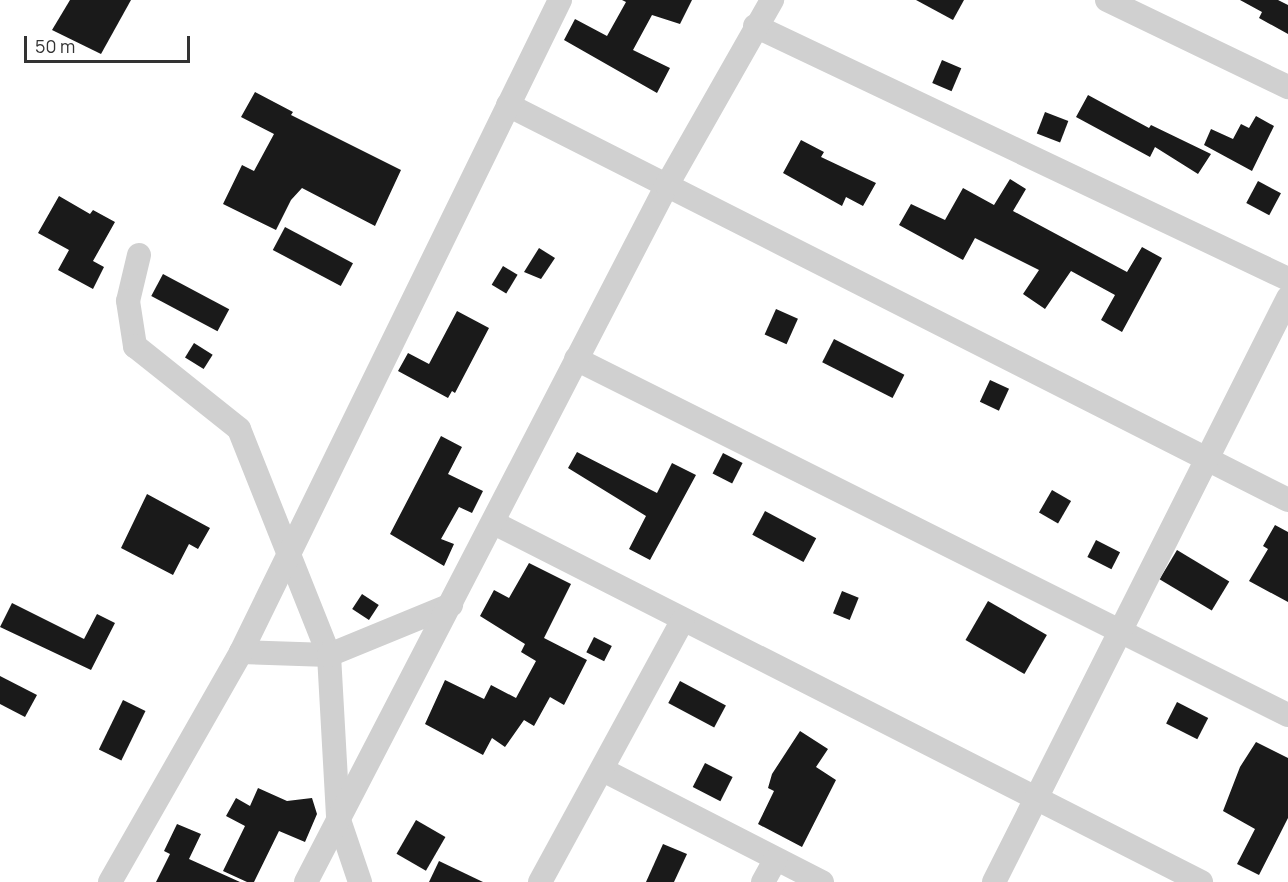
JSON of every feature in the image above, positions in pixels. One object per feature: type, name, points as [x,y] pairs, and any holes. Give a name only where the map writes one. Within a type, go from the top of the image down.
[{"type":"street","points":[[110,882],[241,652],[560,0]]},
{"type":"street","points":[[306,882],[338,817],[494,523],[667,185],[755,26],[772,0]]},
{"type":"street","points":[[1107,0],[1288,87]]},
{"type":"street","points":[[755,26],[1288,279]]},
{"type":"street","points":[[508,105],[1288,500]]},
{"type":"street","points":[[139,255],[128,301],[135,346],[239,429],[329,654],[338,817],[360,882]]},
{"type":"street","points":[[994,882],[1288,298]]},
{"type":"street","points":[[576,359],[1288,715]]},
{"type":"street","points":[[494,523],[1201,882]]},
{"type":"street","points":[[241,652],[329,654],[451,605]]},
{"type":"street","points":[[540,882],[683,620]]},
{"type":"street","points":[[603,770],[775,860],[822,882]]},
{"type":"street","points":[[763,882],[775,860]]},
{"type":"building","points":[[70,0],[131,0],[101,54],[52,30]]},
{"type":"building","points":[[622,0],[692,0],[680,24],[652,15],[633,50],[670,68],[657,93],[564,40],[575,19],[607,36],[626,2]]},
{"type":"building","points":[[916,0],[964,0],[953,20]]},
{"type":"building","points":[[1240,0],[1278,0],[1288,5],[1288,34],[1259,18],[1262,12]]},
{"type":"building","points":[[942,60],[961,68],[952,91],[932,83]]},
{"type":"building","points":[[255,92],[293,112],[291,115],[401,170],[375,226],[302,188],[291,200],[276,230],[223,204],[242,165],[254,171],[274,134],[241,117]]},
{"type":"building","points":[[1088,95],[1149,128],[1151,125],[1211,154],[1198,174],[1155,147],[1150,157],[1076,117]]},
{"type":"building","points":[[1045,112],[1068,121],[1060,142],[1037,133]]},
{"type":"building","points":[[1256,116],[1274,126],[1252,171],[1204,145],[1211,129],[1233,139],[1241,124],[1249,128]]},
{"type":"building","points":[[801,140],[824,152],[821,157],[876,183],[863,206],[846,197],[842,206],[783,173]]},
{"type":"building","points":[[1010,179],[1026,189],[1013,211],[1127,272],[1142,247],[1162,258],[1122,332],[1101,320],[1115,295],[1071,271],[1045,309],[1023,294],[1039,270],[975,238],[963,260],[899,225],[911,204],[945,220],[963,188],[994,205]]},
{"type":"building","points":[[1258,181],[1281,193],[1269,215],[1246,203]]},
{"type":"building","points":[[59,196],[90,214],[93,210],[115,222],[93,261],[104,267],[93,289],[58,270],[69,250],[38,233]]},
{"type":"building","points":[[285,227],[353,263],[341,286],[273,250]]},
{"type":"building","points":[[539,248],[555,258],[541,279],[524,272]]},
{"type":"building","points":[[503,266],[518,275],[506,294],[492,285]]},
{"type":"building","points":[[163,274],[229,309],[217,331],[151,296]]},
{"type":"building","points":[[776,309],[798,319],[787,344],[765,335]]},
{"type":"building","points":[[457,311],[489,328],[455,393],[452,391],[448,398],[398,371],[408,353],[429,364]]},
{"type":"building","points":[[834,339],[904,375],[893,398],[822,362]]},
{"type":"building","points":[[194,343],[213,355],[204,369],[185,357]]},
{"type":"building","points":[[990,380],[1009,389],[999,411],[980,402]]},
{"type":"building","points":[[441,436],[462,447],[448,474],[483,491],[472,513],[459,507],[441,539],[454,544],[444,566],[390,534]]},
{"type":"building","points":[[577,452],[657,493],[672,463],[696,475],[650,560],[629,549],[646,516],[568,468]]},
{"type":"building","points":[[723,453],[743,463],[732,483],[713,473]]},
{"type":"building","points":[[1052,490],[1071,501],[1058,524],[1039,513]]},
{"type":"building","points":[[147,494],[210,528],[198,549],[189,544],[173,575],[121,548]]},
{"type":"building","points":[[765,511],[816,538],[804,562],[752,535]]},
{"type":"building","points":[[1275,525],[1288,532],[1288,602],[1249,581],[1268,549],[1263,546]]},
{"type":"building","points":[[1096,540],[1120,552],[1111,569],[1087,557]]},
{"type":"building","points":[[1177,550],[1229,581],[1212,611],[1159,579]]},
{"type":"building","points":[[529,563],[571,584],[544,638],[587,660],[564,705],[550,697],[534,726],[524,720],[505,747],[492,738],[483,755],[425,724],[445,680],[484,699],[491,685],[516,698],[536,661],[521,652],[525,644],[480,616],[494,590],[509,598]]},
{"type":"building","points":[[842,591],[859,598],[850,620],[833,613]]},
{"type":"building","points":[[362,594],[379,605],[369,620],[352,609]]},
{"type":"building","points":[[988,601],[1047,635],[1024,674],[966,640]]},
{"type":"building","points":[[12,603],[84,639],[97,614],[115,623],[91,670],[0,627]]},
{"type":"building","points":[[594,637],[612,646],[604,661],[586,652]]},
{"type":"building","points":[[0,676],[37,695],[25,717],[0,704]]},
{"type":"building","points":[[680,681],[726,705],[714,727],[668,703]]},
{"type":"building","points":[[123,700],[145,711],[121,760],[99,749]]},
{"type":"building","points":[[1177,702],[1208,718],[1197,739],[1166,723]]},
{"type":"building","points":[[800,731],[828,749],[816,767],[836,780],[802,847],[758,824],[774,791],[768,788],[772,774]]},
{"type":"building","points":[[1256,742],[1288,758],[1288,818],[1259,875],[1237,864],[1255,829],[1223,811],[1240,767]]},
{"type":"building","points":[[705,763],[733,777],[720,801],[693,787]]},
{"type":"building","points":[[258,788],[287,801],[312,798],[317,814],[305,842],[279,831],[254,882],[247,882],[223,871],[245,826],[226,816],[236,798],[250,806]]},
{"type":"building","points":[[416,820],[445,837],[426,871],[396,854]]},
{"type":"building","points":[[177,824],[201,834],[189,859],[240,882],[156,882],[170,854],[164,851]]},
{"type":"building","points":[[663,844],[687,854],[674,882],[646,882]]},
{"type":"building","points":[[439,861],[483,882],[429,882]]}]
